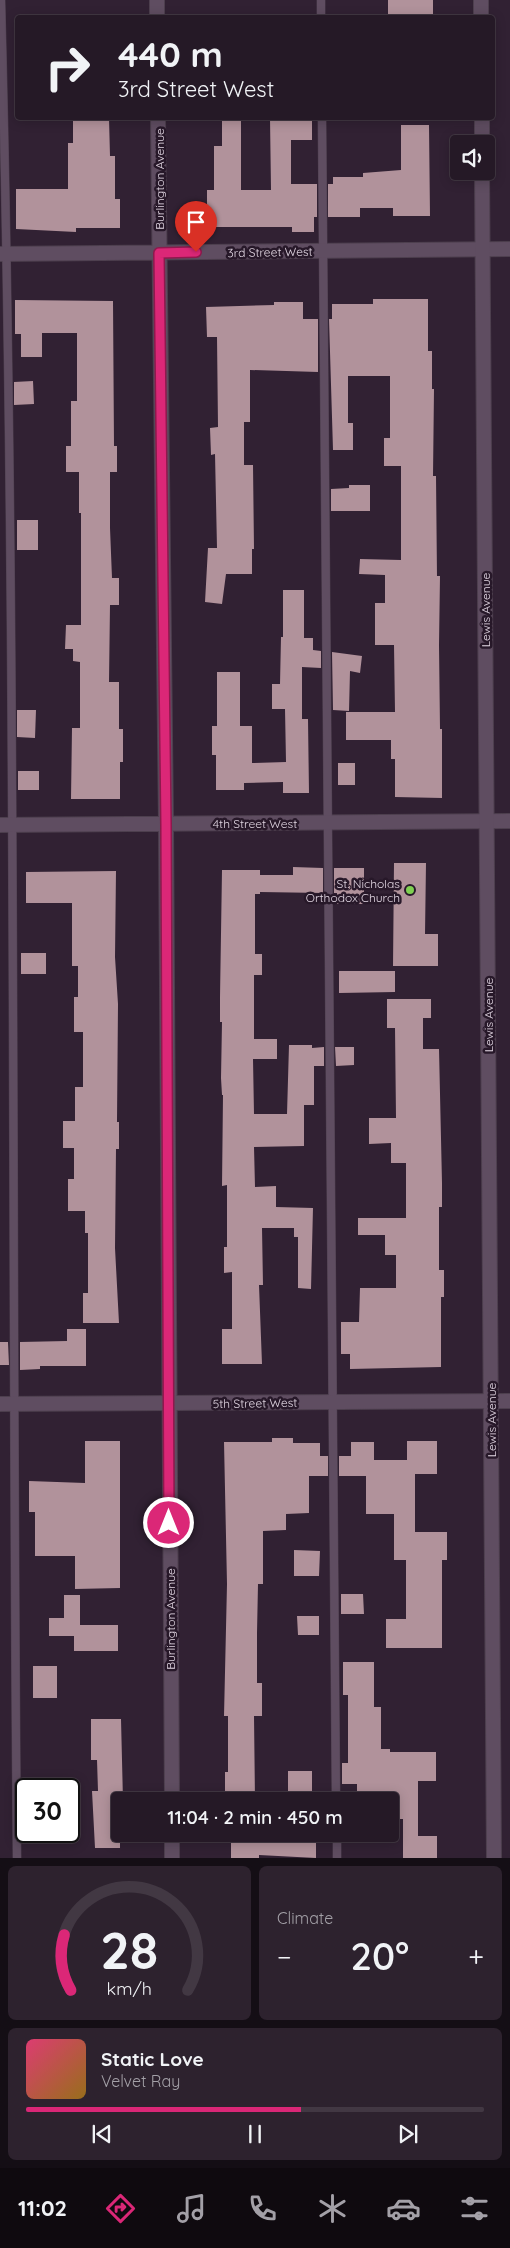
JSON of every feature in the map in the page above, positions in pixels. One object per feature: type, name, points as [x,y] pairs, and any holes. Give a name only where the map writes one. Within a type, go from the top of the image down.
[{"type":"street","points":[[157,0],[158,15]]},
{"type":"street","points":[[481,0],[481,15]]},
{"type":"street","name":"Burlington Avenue","points":[[158,120],[166,824],[168,1404],[172,1792]]},
{"type":"street","points":[[482,120],[482,135]]},
{"type":"street","name":"Lewis Avenue","points":[[482,180],[494,1858]]},
{"type":"street","name":"3rd Street West","points":[[4,254],[510,249]]},
{"type":"street","name":"4th Street West","points":[[6,825],[510,821]]},
{"type":"street","name":"5th Street West","points":[[6,1404],[510,1401]]},
{"type":"street","points":[[172,1842],[172,1858]]},
{"type":"lane","points":[[1,0],[4,254],[6,1404],[16,1858]]},
{"type":"lane","points":[[321,0],[321,15]]},
{"type":"lane","points":[[322,120],[336,1792]]},
{"type":"lane","points":[[337,1842],[337,1858]]},
{"type":"building","points":[[388,0],[433,0],[433,15],[388,15]]},
{"type":"building","points":[[73,120],[109,120],[110,156],[115,156],[115,199],[120,199],[120,228],[76,228],[76,232],[16,229],[16,189],[68,189],[68,143],[73,143]]},
{"type":"building","points":[[222,120],[241,120],[241,190],[271,190],[270,120],[312,120],[312,140],[291,140],[291,184],[317,184],[317,217],[314,217],[314,232],[292,232],[292,227],[207,227],[207,190],[214,190],[214,146],[222,146]]},
{"type":"building","points":[[401,125],[429,125],[430,216],[393,216],[393,208],[360,208],[360,217],[328,217],[328,184],[333,184],[333,177],[363,177],[363,173],[401,170]]},
{"type":"building","points":[[373,299],[428,299],[428,351],[432,351],[432,389],[434,389],[433,476],[436,476],[437,576],[440,576],[439,645],[442,798],[395,797],[395,759],[391,759],[391,740],[346,740],[346,712],[395,712],[394,645],[375,645],[375,603],[385,603],[385,575],[359,574],[360,559],[401,560],[401,466],[384,466],[384,438],[390,438],[390,376],[348,376],[348,423],[353,423],[353,450],[333,450],[329,319],[332,319],[332,304],[373,304]]},
{"type":"building","points":[[15,300],[113,301],[114,446],[117,446],[117,472],[110,472],[110,528],[112,578],[119,578],[119,605],[110,605],[109,682],[119,682],[119,729],[123,729],[123,762],[120,762],[120,799],[71,799],[72,728],[80,728],[80,662],[73,661],[73,649],[65,649],[66,625],[81,625],[81,513],[79,513],[79,472],[66,472],[66,446],[71,446],[71,401],[77,401],[77,333],[42,333],[42,357],[21,357],[21,334],[15,334]]},
{"type":"building","points":[[274,302],[303,302],[303,319],[318,319],[318,372],[250,370],[250,422],[244,422],[244,465],[253,465],[254,549],[252,549],[252,574],[226,574],[222,604],[205,602],[208,548],[217,548],[215,454],[211,455],[210,428],[218,427],[217,337],[207,337],[206,307],[274,305]]},
{"type":"building","points":[[33,381],[34,404],[14,405],[14,382]]},
{"type":"building","points":[[349,485],[370,485],[370,511],[331,511],[331,489],[349,488]]},
{"type":"building","points":[[17,520],[38,520],[38,550],[17,550]]},
{"type":"building","points":[[283,590],[304,590],[304,638],[313,638],[313,650],[321,651],[321,668],[302,667],[302,719],[308,719],[309,793],[283,793],[283,782],[244,783],[244,790],[216,790],[216,755],[212,755],[212,726],[217,726],[217,672],[240,672],[240,726],[252,726],[252,763],[286,762],[285,709],[272,709],[272,684],[280,684]]},
{"type":"building","points":[[332,652],[362,656],[360,673],[350,671],[349,711],[333,710]]},
{"type":"building","points":[[17,710],[36,710],[35,738],[17,737]]},
{"type":"building","points":[[338,763],[355,763],[355,785],[338,785]]},
{"type":"building","points":[[18,771],[39,771],[39,790],[18,790]]},
{"type":"building","points":[[394,863],[426,863],[425,934],[438,934],[438,966],[393,966]]},
{"type":"building","points":[[293,867],[323,868],[323,893],[260,892],[260,894],[255,894],[255,954],[262,954],[262,975],[254,975],[254,1039],[277,1039],[277,1059],[253,1059],[254,1114],[287,1114],[289,1045],[312,1045],[312,1048],[324,1047],[324,1066],[314,1066],[314,1105],[304,1105],[304,1146],[254,1147],[255,1187],[276,1186],[276,1207],[313,1208],[311,1289],[298,1288],[298,1237],[294,1237],[294,1228],[262,1228],[263,1285],[259,1285],[262,1364],[222,1364],[222,1329],[232,1329],[232,1272],[224,1273],[224,1247],[227,1247],[227,1185],[222,1186],[223,1095],[220,997],[222,870],[260,870],[260,875],[293,875]]},
{"type":"building","points":[[334,868],[364,868],[364,904],[337,904],[337,893],[334,893]]},
{"type":"building","points":[[116,871],[115,957],[118,1004],[117,1122],[119,1122],[119,1149],[116,1149],[115,1248],[119,1323],[83,1323],[83,1293],[88,1293],[88,1233],[85,1233],[85,1211],[68,1211],[68,1179],[74,1179],[74,1148],[63,1148],[63,1121],[75,1121],[75,1087],[83,1087],[83,1032],[74,1032],[74,997],[78,997],[78,966],[72,966],[72,903],[26,903],[26,872]]},
{"type":"building","points":[[21,953],[46,953],[46,974],[21,974]]},
{"type":"building","points":[[339,971],[395,971],[395,992],[339,993]]},
{"type":"building","points":[[387,999],[431,999],[431,1018],[423,1018],[423,1049],[439,1049],[442,1207],[439,1207],[439,1270],[444,1270],[444,1297],[441,1297],[441,1367],[350,1369],[350,1354],[341,1354],[341,1322],[359,1322],[360,1288],[396,1288],[396,1255],[385,1255],[385,1235],[358,1235],[358,1218],[406,1218],[406,1163],[391,1163],[391,1143],[369,1144],[369,1118],[396,1118],[395,1028],[387,1028]]},
{"type":"building","points":[[335,1047],[354,1047],[354,1065],[336,1066]]},
{"type":"building","points":[[67,1329],[86,1329],[86,1366],[40,1366],[40,1369],[20,1370],[20,1342],[67,1341]]},
{"type":"building","points":[[0,1342],[8,1342],[9,1365],[0,1365]]},
{"type":"building","points":[[272,1438],[293,1438],[293,1443],[320,1443],[320,1456],[328,1456],[328,1476],[309,1476],[309,1513],[286,1514],[286,1530],[263,1531],[263,1584],[258,1584],[257,1633],[257,1683],[262,1683],[262,1716],[254,1716],[255,1792],[225,1792],[225,1772],[228,1772],[228,1716],[224,1716],[227,1584],[224,1442],[272,1442]]},
{"type":"building","points":[[85,1441],[120,1441],[120,1588],[75,1589],[75,1556],[35,1556],[35,1512],[29,1512],[29,1481],[85,1483]]},
{"type":"building","points":[[407,1441],[437,1441],[437,1474],[415,1474],[415,1532],[447,1532],[447,1560],[442,1560],[442,1648],[386,1648],[386,1619],[406,1619],[406,1560],[394,1560],[394,1514],[366,1514],[366,1476],[339,1476],[339,1456],[351,1456],[351,1442],[374,1442],[374,1460],[407,1460]]},
{"type":"building","points":[[294,1550],[320,1551],[319,1576],[294,1576]]},
{"type":"building","points":[[341,1594],[363,1594],[364,1614],[341,1614]]},
{"type":"building","points":[[64,1595],[80,1595],[80,1625],[118,1625],[118,1651],[74,1651],[74,1636],[49,1636],[49,1618],[64,1618]]},
{"type":"building","points":[[297,1616],[319,1616],[319,1635],[298,1635]]},
{"type":"building","points":[[343,1662],[374,1662],[374,1707],[381,1707],[381,1749],[390,1749],[390,1752],[436,1752],[436,1781],[418,1781],[418,1836],[437,1836],[437,1858],[403,1858],[403,1819],[399,1819],[399,1792],[357,1792],[357,1784],[342,1784],[342,1763],[348,1763],[348,1695],[343,1695]]},
{"type":"building","points":[[33,1666],[57,1666],[57,1698],[33,1698]]},
{"type":"building","points":[[91,1719],[121,1719],[123,1792],[111,1792],[111,1842],[120,1842],[120,1848],[95,1848],[92,1791],[98,1791],[97,1760],[91,1760]]},
{"type":"building","points":[[288,1771],[312,1771],[312,1792],[288,1792]]},
{"type":"building","points":[[231,1842],[316,1842],[316,1858],[259,1855],[259,1858],[231,1858]]},
{"type":"place","name":"St. Nicholas Orthodox Church","points":[[410,890]]},
{"type":"route","points":[[169,1523],[166,824],[159,253],[196,252]]}]
